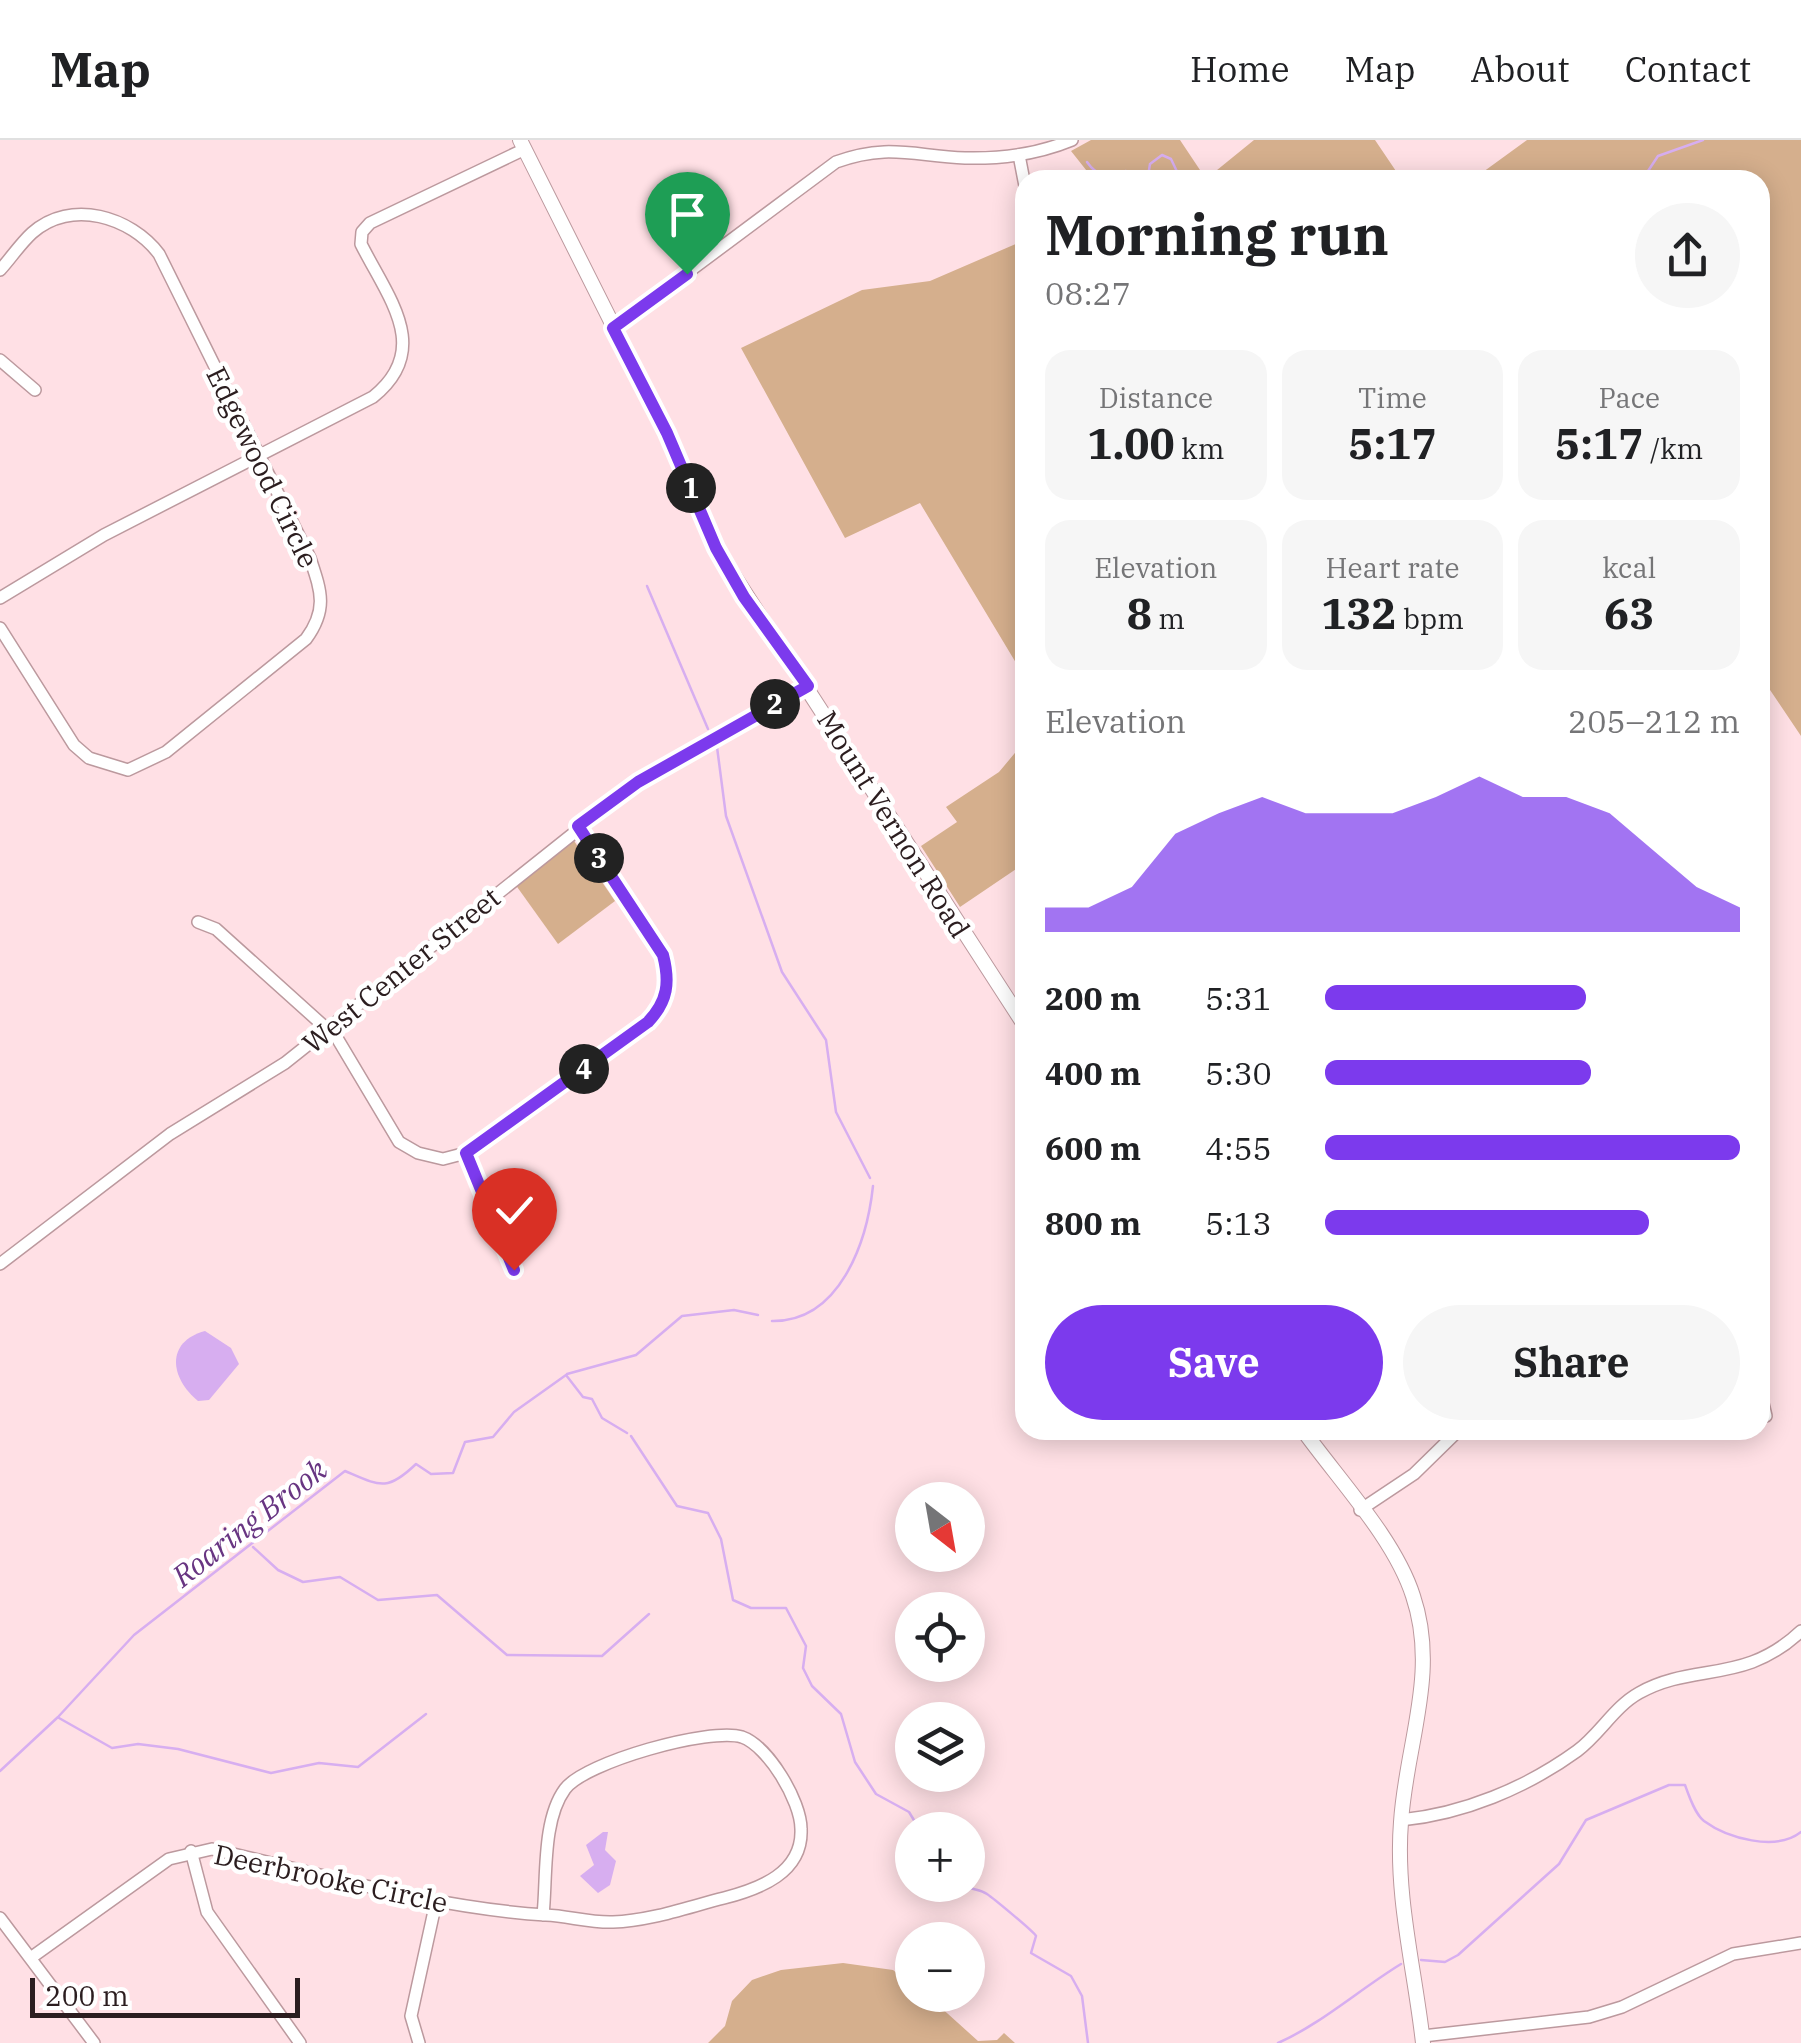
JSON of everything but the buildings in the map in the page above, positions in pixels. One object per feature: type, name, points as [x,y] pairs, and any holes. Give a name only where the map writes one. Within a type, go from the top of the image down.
[{"type":"main road","name":"Mount Vernon Road","points":[[523,145],[667,433],[716,548],[744,597],[808,686],[1015,1010]]},
{"type":"main road","points":[[1310,1440],[1403,1572],[1423,1634],[1425,1670],[1401,1820],[1400,1866],[1423,2040]]},
{"type":"street","points":[[613,328],[836,162],[878,149],[961,158],[1019,155],[1072,140]]},
{"type":"street","points":[[0,598],[104,535],[374,397],[396,379],[403,359],[399,320],[361,244],[362,232],[370,223],[523,145]]},
{"type":"street","points":[[1019,155],[1022,170]]},
{"type":"street","name":"Edgewood Circle","points":[[0,270],[33,232],[72,215],[124,222],[144,233],[159,254],[310,558],[324,601],[318,623],[306,639],[166,752],[128,770],[90,758],[74,745],[0,628]]},
{"type":"street","points":[[0,360],[35,390]]},
{"type":"street","name":"West Center Street","points":[[0,1264],[156,1144],[255,1084],[638,782],[808,686]]},
{"type":"street","points":[[198,922],[234,945],[337,1038],[399,1142],[418,1153],[442,1159],[466,1153],[648,1022],[666,995],[669,978],[663,955],[578,826]]},
{"type":"street","points":[[466,1153],[514,1270]]},
{"type":"street","points":[[1360,1510],[1414,1474],[1449,1440]]},
{"type":"street","points":[[1401,1820],[1446,1816],[1483,1801],[1579,1750],[1639,1693],[1737,1670],[1770,1655],[1801,1630]]},
{"type":"street","name":"Deerbrooke Circle","points":[[32,1957],[169,1859],[212,1849],[436,1902],[543,1915],[612,1922],[760,1888],[784,1872],[796,1853],[802,1830],[796,1806],[758,1745],[740,1736],[715,1734],[591,1769],[562,1792],[552,1820],[543,1915]]},
{"type":"street","points":[[191,1851],[206,1912],[300,2043]]},
{"type":"street","points":[[419,2043],[410,2016],[436,1902]]},
{"type":"street","points":[[0,1918],[94,2043]]},
{"type":"street","points":[[1423,2040],[1589,2017],[1622,2008],[1733,1954],[1801,1943]]},
{"type":"shaded area","points":[[1091,140],[1180,140],[1200,170],[1086,170],[1071,151]]},
{"type":"shaded area","points":[[1254,140],[1375,140],[1395,170],[1217,170]]},
{"type":"shaded area","points":[[1527,140],[1801,140],[1801,736],[1770,690],[1770,170],[1486,170]]},
{"type":"shaded area","points":[[1015,244],[1015,661],[920,503],[845,538],[741,348],[862,290],[930,281]]},
{"type":"shaded area","points":[[1015,753],[1015,870],[960,907],[921,846],[957,822],[946,807],[999,772]]},
{"type":"shaded area","points":[[572,838],[615,901],[558,944],[515,884]]},
{"type":"shaded area","points":[[205,1331],[231,1348],[239,1364],[209,1400],[198,1401],[182,1382],[176,1362],[183,1343]]},
{"type":"shaded area","points":[[608,1832],[605,1850],[616,1861],[610,1885],[598,1893],[580,1876],[594,1865],[586,1845]]},
{"type":"shaded area","points":[[843,1963],[893,1970],[895,2012],[946,2012],[978,2041],[997,2040],[1004,2033],[1015,2043],[708,2043],[725,2026],[732,2001],[752,1980],[781,1970]]},
{"type":"waterway","points":[[1649,170],[1658,156],[1703,140]]},
{"type":"waterway","points":[[1149,170],[1150,164],[1162,155],[1171,159],[1176,170]]},
{"type":"waterway","points":[[1087,162],[1096,170]]},
{"type":"waterway","points":[[647,586],[708,729]]},
{"type":"waterway","points":[[717,747],[726,816],[782,972],[826,1040],[836,1112],[870,1178]]},
{"type":"waterway","points":[[772,1321],[796,1318],[816,1308],[846,1275],[864,1231],[873,1186]]},
{"type":"waterway","points":[[567,1374],[636,1355],[682,1316],[734,1310],[758,1315]]},
{"type":"waterway","name":"Roaring Brook","points":[[0,1771],[58,1717],[134,1635],[345,1471],[383,1484],[398,1479],[416,1464],[431,1474],[453,1473],[465,1442],[493,1437],[514,1412],[566,1375],[583,1397],[592,1399],[602,1418],[627,1433]]},
{"type":"waterway","name":"Roaring Brook","points":[[631,1436],[677,1506],[708,1513],[721,1539],[733,1600],[751,1608],[786,1608],[806,1646],[803,1668],[812,1686],[841,1714],[855,1762],[876,1794],[909,1812]]},
{"type":"waterway","points":[[253,1547],[278,1570],[303,1582],[340,1577],[378,1600],[437,1595],[507,1655],[602,1656],[649,1614]]},
{"type":"waterway","points":[[59,1718],[112,1748],[138,1744],[178,1749],[271,1773],[319,1763],[358,1767],[426,1714]]},
{"type":"waterway","name":"Roaring Brook","points":[[1421,1960],[1445,1962],[1458,1955],[1559,1864],[1586,1820],[1669,1785],[1685,1785],[1701,1818],[1725,1833],[1765,1842],[1791,1838],[1801,1832]]},
{"type":"waterway","name":"Roaring Brook","points":[[985,1893],[1036,1936],[1031,1953],[1071,1976],[1082,1996],[1088,2043]]},
{"type":"waterway","name":"Roaring Brook","points":[[1278,2043],[1401,1964]]},
{"type":"route","points":[[514,1270],[466,1153],[648,1022],[660,1009],[669,978],[663,955],[578,826],[638,782],[808,686],[744,597],[716,548],[667,433],[613,328],[687,274]]}]
